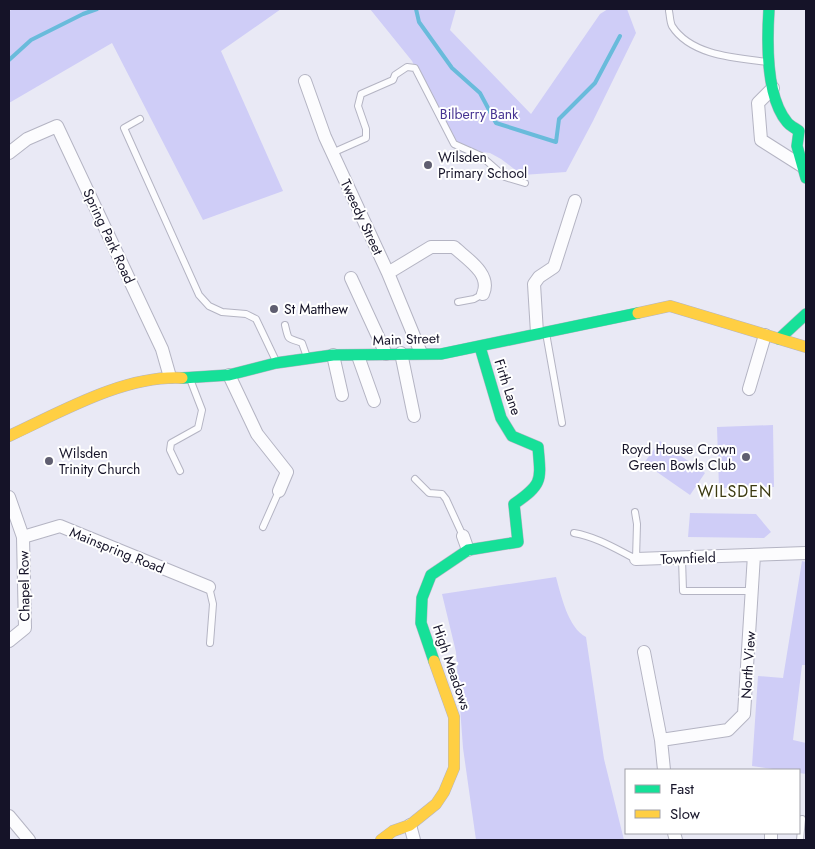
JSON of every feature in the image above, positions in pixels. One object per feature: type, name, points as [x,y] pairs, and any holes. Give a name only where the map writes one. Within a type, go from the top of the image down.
[{"type":"street","points":[[769,9],[767,46],[774,88],[781,114],[788,124],[803,131],[796,146],[804,172]]},
{"type":"street","name":"Tweedy Street","points":[[305,81],[332,153],[388,273],[421,353]]},
{"type":"street","points":[[774,88],[758,103],[761,140],[804,172]]},
{"type":"street","name":"Spring Park Road","points":[[9,153],[27,139],[57,126],[162,349],[170,377]]},
{"type":"street","points":[[541,332],[534,284],[538,277],[554,267],[576,201]]},
{"type":"street","points":[[388,273],[431,247],[454,247],[483,274],[485,290],[483,294]]},
{"type":"street","points":[[351,278],[386,354]]},
{"type":"street","name":"Main Street","points":[[9,436],[117,387],[170,377],[190,378],[230,375],[276,362],[333,355],[441,354],[670,306],[806,347]]},
{"type":"street","points":[[779,339],[806,314]]},
{"type":"street","points":[[749,389],[765,335]]},
{"type":"street","name":"Firth Lane","points":[[468,550],[518,542],[514,504],[534,491],[540,483],[538,447],[512,436],[501,418],[480,347]]},
{"type":"street","points":[[401,353],[414,416]]},
{"type":"street","points":[[333,355],[342,395]]},
{"type":"street","points":[[358,356],[374,401]]},
{"type":"street","points":[[230,375],[257,434],[287,472],[279,491]]},
{"type":"street","name":"Chapel Row","points":[[9,496],[23,537],[25,628],[9,641]]},
{"type":"street","name":"Mainspring Road","points":[[23,537],[60,526],[209,587]]},
{"type":"street","points":[[463,536],[468,550]]},
{"type":"street","name":"High Meadows","points":[[381,840],[394,831],[410,825],[436,804],[444,792],[454,768],[454,717],[421,623],[422,598],[426,585],[432,575],[468,550]]},
{"type":"street","name":"Townfield","points":[[636,559],[806,553]]},
{"type":"street","name":"North View","points":[[660,740],[728,730],[744,714],[754,555]]},
{"type":"street","points":[[644,652],[664,769]]},
{"type":"street","points":[[9,816],[29,840]]},
{"type":"street","points":[[410,825],[414,840]]},
{"type":"lane","points":[[669,11],[672,26],[687,42],[704,50],[736,58],[769,62]]},
{"type":"lane","points":[[332,153],[366,138],[366,129],[358,106],[362,94],[393,80],[395,75],[406,68],[415,68],[454,144],[481,156],[505,177],[525,183]]},
{"type":"lane","points":[[140,119],[124,128],[199,295],[209,306],[222,312],[246,314],[256,319],[276,362]]},
{"type":"lane","points":[[458,302],[474,299],[483,294]]},
{"type":"lane","points":[[285,325],[288,338],[302,343],[308,358]]},
{"type":"lane","points":[[541,332],[562,423]]},
{"type":"lane","points":[[180,471],[170,450],[171,444],[198,428],[202,410],[190,378]]},
{"type":"lane","points":[[415,479],[429,493],[442,494],[463,536]]},
{"type":"lane","points":[[262,526],[279,491]]},
{"type":"lane","points":[[635,512],[636,559]]},
{"type":"lane","name":"Townfield","points":[[574,533],[586,535],[636,559]]},
{"type":"lane","points":[[682,558],[683,592],[753,591]]},
{"type":"lane","points":[[209,587],[213,604],[210,642]]},
{"type":"lane","points":[[800,840],[802,819]]},
{"type":"green space","points":[[14,9],[281,9],[221,51],[283,191],[203,220],[112,43],[9,103],[9,11]]},
{"type":"green space","name":"Bilberry Bank","points":[[370,9],[456,9],[450,30],[531,114],[600,14],[608,9],[627,9],[636,33],[566,172],[522,175],[490,153],[467,150],[453,144],[412,61]]},
{"type":"green space","name":"Royd House Crown Green Bowls Club","points":[[773,425],[774,487],[719,488],[717,427]]},
{"type":"green space","points":[[660,441],[705,473],[690,495],[644,463]]},
{"type":"green space","points":[[690,513],[756,514],[771,532],[764,538],[688,537]]},
{"type":"green space","points":[[802,561],[806,562],[806,665],[802,665],[793,740],[806,743],[806,774],[800,773],[800,769],[773,769],[752,766],[758,676],[783,678]]},
{"type":"green space","points":[[556,577],[570,619],[580,633],[586,637],[604,759],[624,840],[476,840],[463,748],[456,652],[442,594]]},
{"type":"waterway","points":[[9,60],[31,40],[97,9]]},
{"type":"waterway","points":[[416,9],[419,22],[452,68],[480,93],[496,123],[556,142],[559,119],[595,83],[620,36]]},
{"type":"traffic: fast","points":[[769,9],[769,68],[775,98],[780,111],[788,123],[799,131],[797,146],[806,178]]},
{"type":"traffic: fast","points":[[182,378],[229,375],[276,363],[333,355],[441,354],[638,313]]},
{"type":"traffic: fast","points":[[779,339],[806,314]]},
{"type":"traffic: fast","points":[[434,661],[421,623],[422,598],[431,575],[468,550],[518,542],[514,504],[535,486],[539,475],[538,447],[512,436],[501,418],[480,347]]},
{"type":"traffic: slow","points":[[638,313],[670,306],[806,347]]},
{"type":"traffic: slow","points":[[9,436],[71,406],[115,389],[138,382],[182,378]]},
{"type":"traffic: slow","points":[[381,840],[393,831],[410,825],[436,804],[444,792],[454,768],[454,717],[434,661]]},
{"type":"place","name":"Wilsden Primary School","points":[[428,165]]},
{"type":"place","name":"St Matthew","points":[[274,309]]},
{"type":"place","name":"Royd House Crown Green Bowls Club","points":[[746,457]]},
{"type":"place","name":"Wilsden Trinity Church","points":[[49,461]]},
{"type":"district","name":"WILSDEN","points":[[735,491]]}]
